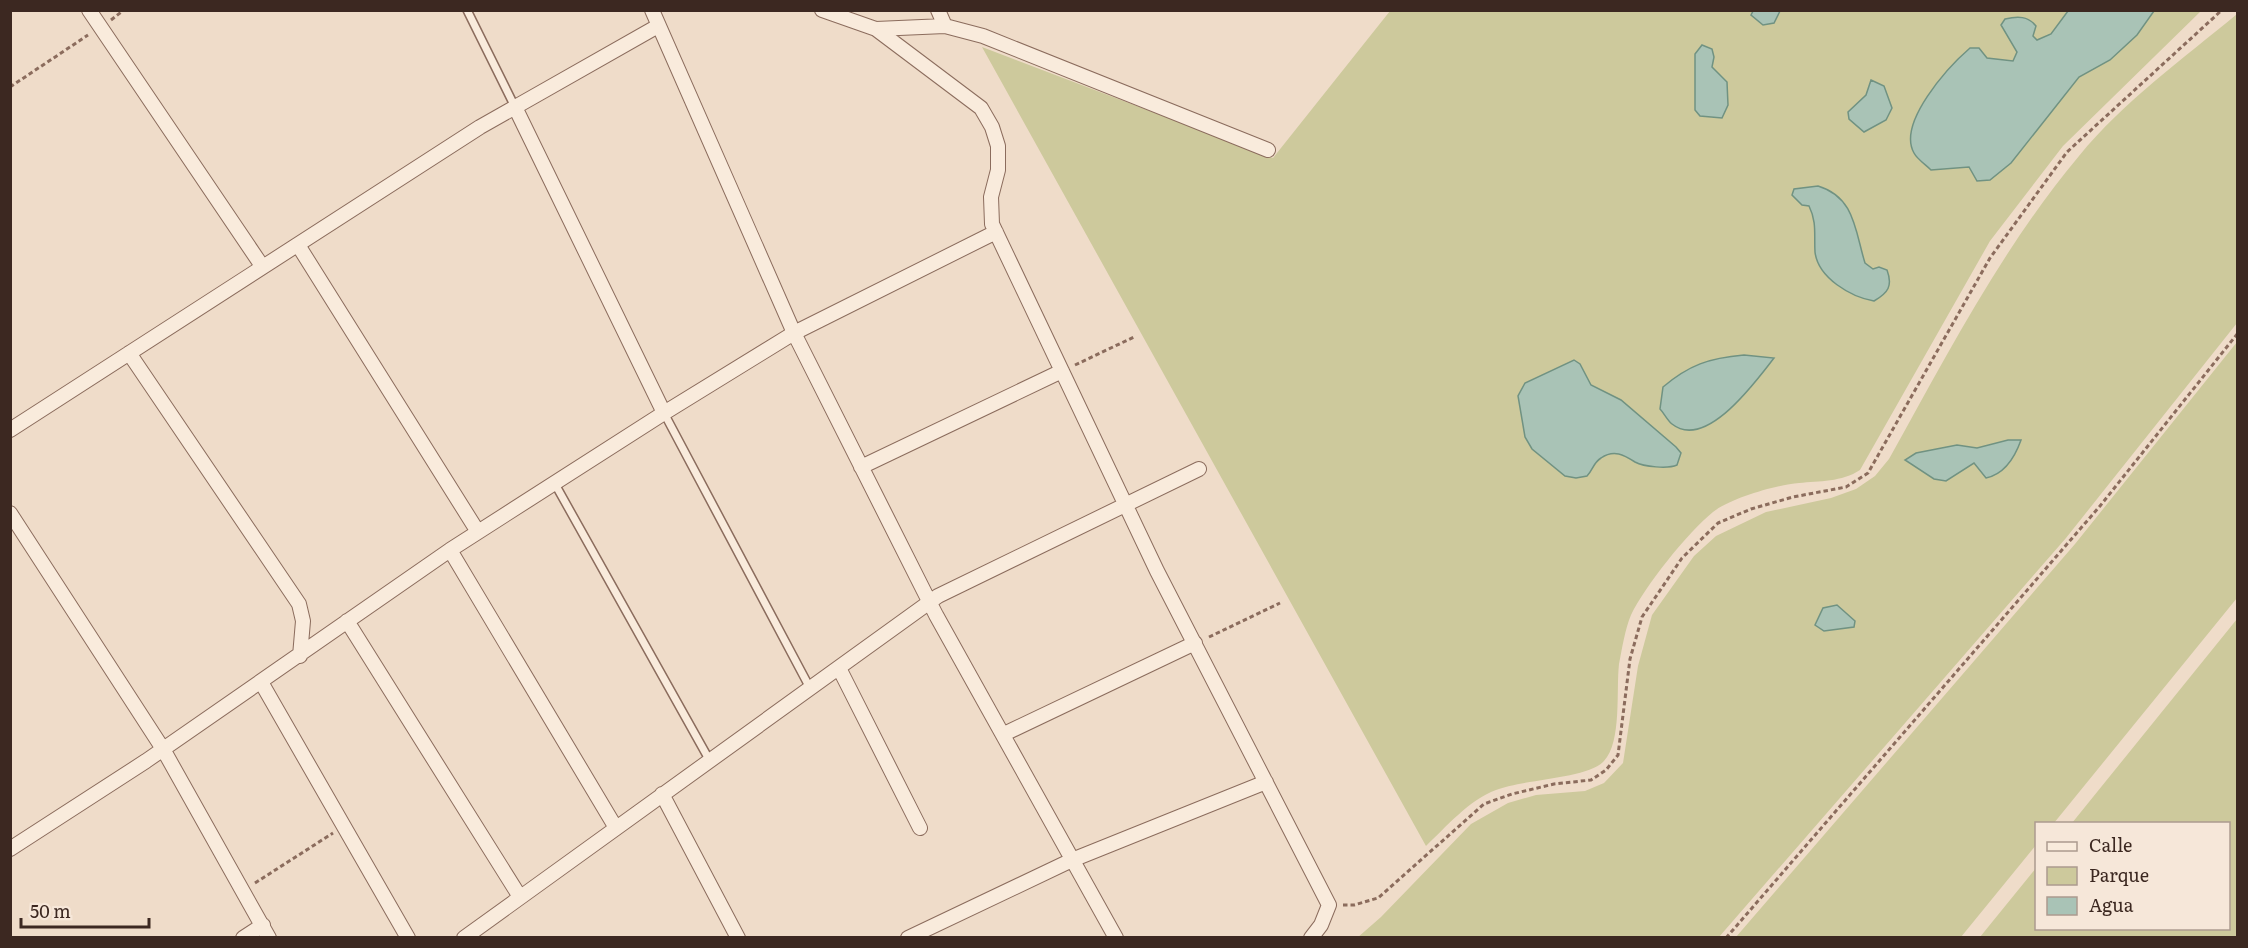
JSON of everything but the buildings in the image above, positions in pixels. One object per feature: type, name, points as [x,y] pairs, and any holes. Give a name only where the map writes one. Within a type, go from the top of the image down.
[{"type":"street","points":[[89,10],[262,266]]},
{"type":"street","points":[[652,10],[794,333],[930,603],[1116,938]]},
{"type":"street","points":[[822,10],[876,29],[981,108],[993,127],[998,146],[998,170],[991,197],[992,224],[1126,506],[1329,905],[1321,925],[1311,938]]},
{"type":"street","points":[[938,10],[945,26]]},
{"type":"street","points":[[10,430],[262,266],[515,107],[658,26]]},
{"type":"street","points":[[876,29],[945,26],[983,36],[1268,150]]},
{"type":"street","points":[[515,107],[664,413]]},
{"type":"street","points":[[10,849],[300,656],[450,550],[664,413],[794,333],[996,232]]},
{"type":"street","points":[[298,245],[478,532]]},
{"type":"street","points":[[129,353],[299,604],[303,621],[300,656]]},
{"type":"street","points":[[861,467],[1062,371]]},
{"type":"street","points":[[464,938],[930,603],[1198,470]]},
{"type":"street","points":[[10,513],[163,749],[266,931],[243,938]]},
{"type":"street","points":[[450,550],[616,828]]},
{"type":"street","points":[[347,621],[520,897]]},
{"type":"street","points":[[1004,734],[1195,643]]},
{"type":"street","points":[[839,668],[920,828]]},
{"type":"street","points":[[261,682],[408,938]]},
{"type":"street","points":[[908,938],[1072,860],[1266,782]]},
{"type":"street","points":[[662,794],[738,938]]},
{"type":"lane","points":[[467,10],[515,107]]},
{"type":"lane","points":[[664,413],[810,688]]},
{"type":"lane","points":[[555,484],[710,760]]},
{"type":"path","points":[[10,87],[124,10]]},
{"type":"path","points":[[1329,905],[1354,905],[1378,898],[1484,804],[1512,794],[1554,784],[1591,780],[1606,770],[1618,755],[1630,659],[1642,617],[1682,558],[1718,523],[1750,509],[1793,497],[1846,487],[1868,472],[1990,258],[2067,152],[2222,10]]},
{"type":"path","points":[[1726,938],[2100,506],[2238,333]]},
{"type":"path","points":[[1062,371],[1134,337]]},
{"type":"path","points":[[1195,643],[1280,603]]},
{"type":"path","points":[[244,891],[344,826]]},
{"type":"green space","points":[[1390,11],[2201,11],[2063,146],[1990,241],[1860,470],[1838,479],[1778,486],[1731,502],[1713,512],[1703,521],[1668,560],[1646,589],[1629,621],[1619,664],[1614,741],[1604,761],[1584,772],[1508,786],[1486,794],[1458,815],[1426,846],[982,47],[1273,158]]},
{"type":"green space","points":[[2237,14],[2237,323],[2066,538],[1719,937],[1357,938],[1381,917],[1471,824],[1508,803],[1536,795],[1585,791],[1604,783],[1623,763],[1638,666],[1652,615],[1694,556],[1716,536],[1766,512],[1831,498],[1856,489],[1875,476],[1889,459],[2000,265],[2051,191],[2096,136],[2115,117]]},
{"type":"green space","points":[[2237,342],[2237,598],[2055,822],[2035,822],[2035,846],[1961,937],[1736,937],[2075,544]]},
{"type":"green space","points":[[2237,619],[2237,937],[1980,937],[2035,869],[2035,930],[2230,930],[2230,822],[2073,822]]},
{"type":"water","points":[[1753,10],[1780,11],[1774,23],[1763,25],[1751,15]]},
{"type":"water","points":[[2068,11],[2154,11],[2137,35],[2110,60],[2079,77],[2011,163],[1990,180],[1977,181],[1969,167],[1931,170],[1919,160],[1914,153],[1911,141],[1912,127],[1918,112],[1938,82],[1970,48],[1979,48],[1987,58],[2013,61],[2017,52],[2001,25],[2005,19],[2018,17],[2030,20],[2036,26],[2033,36],[2037,40],[2051,34]]},
{"type":"water","points":[[1702,45],[1712,49],[1714,57],[1712,67],[1727,82],[1728,105],[1722,118],[1700,116],[1695,110],[1695,54]]},
{"type":"water","points":[[1871,80],[1884,86],[1892,108],[1886,120],[1864,132],[1849,119],[1848,112],[1866,95]]},
{"type":"water","points":[[1818,186],[1840,198],[1846,207],[1852,217],[1865,263],[1873,269],[1879,267],[1887,270],[1888,288],[1874,301],[1846,291],[1837,285],[1822,270],[1817,261],[1812,212],[1809,206],[1802,205],[1792,195],[1794,189]]},
{"type":"water","points":[[1744,355],[1774,358],[1743,396],[1714,421],[1700,428],[1685,430],[1672,424],[1660,409],[1663,387],[1682,373],[1720,358]]},
{"type":"water","points":[[1574,360],[1580,364],[1591,385],[1621,400],[1676,447],[1681,453],[1677,465],[1668,467],[1639,464],[1615,453],[1598,460],[1587,476],[1576,478],[1565,476],[1532,449],[1525,437],[1518,396],[1525,383]]},
{"type":"water","points":[[2008,440],[2021,440],[2016,453],[2004,469],[1986,478],[1974,463],[1946,481],[1934,479],[1905,460],[1916,453],[1957,445],[1977,448]]},
{"type":"water","points":[[1837,605],[1855,621],[1854,627],[1824,631],[1815,625],[1823,608]]}]
